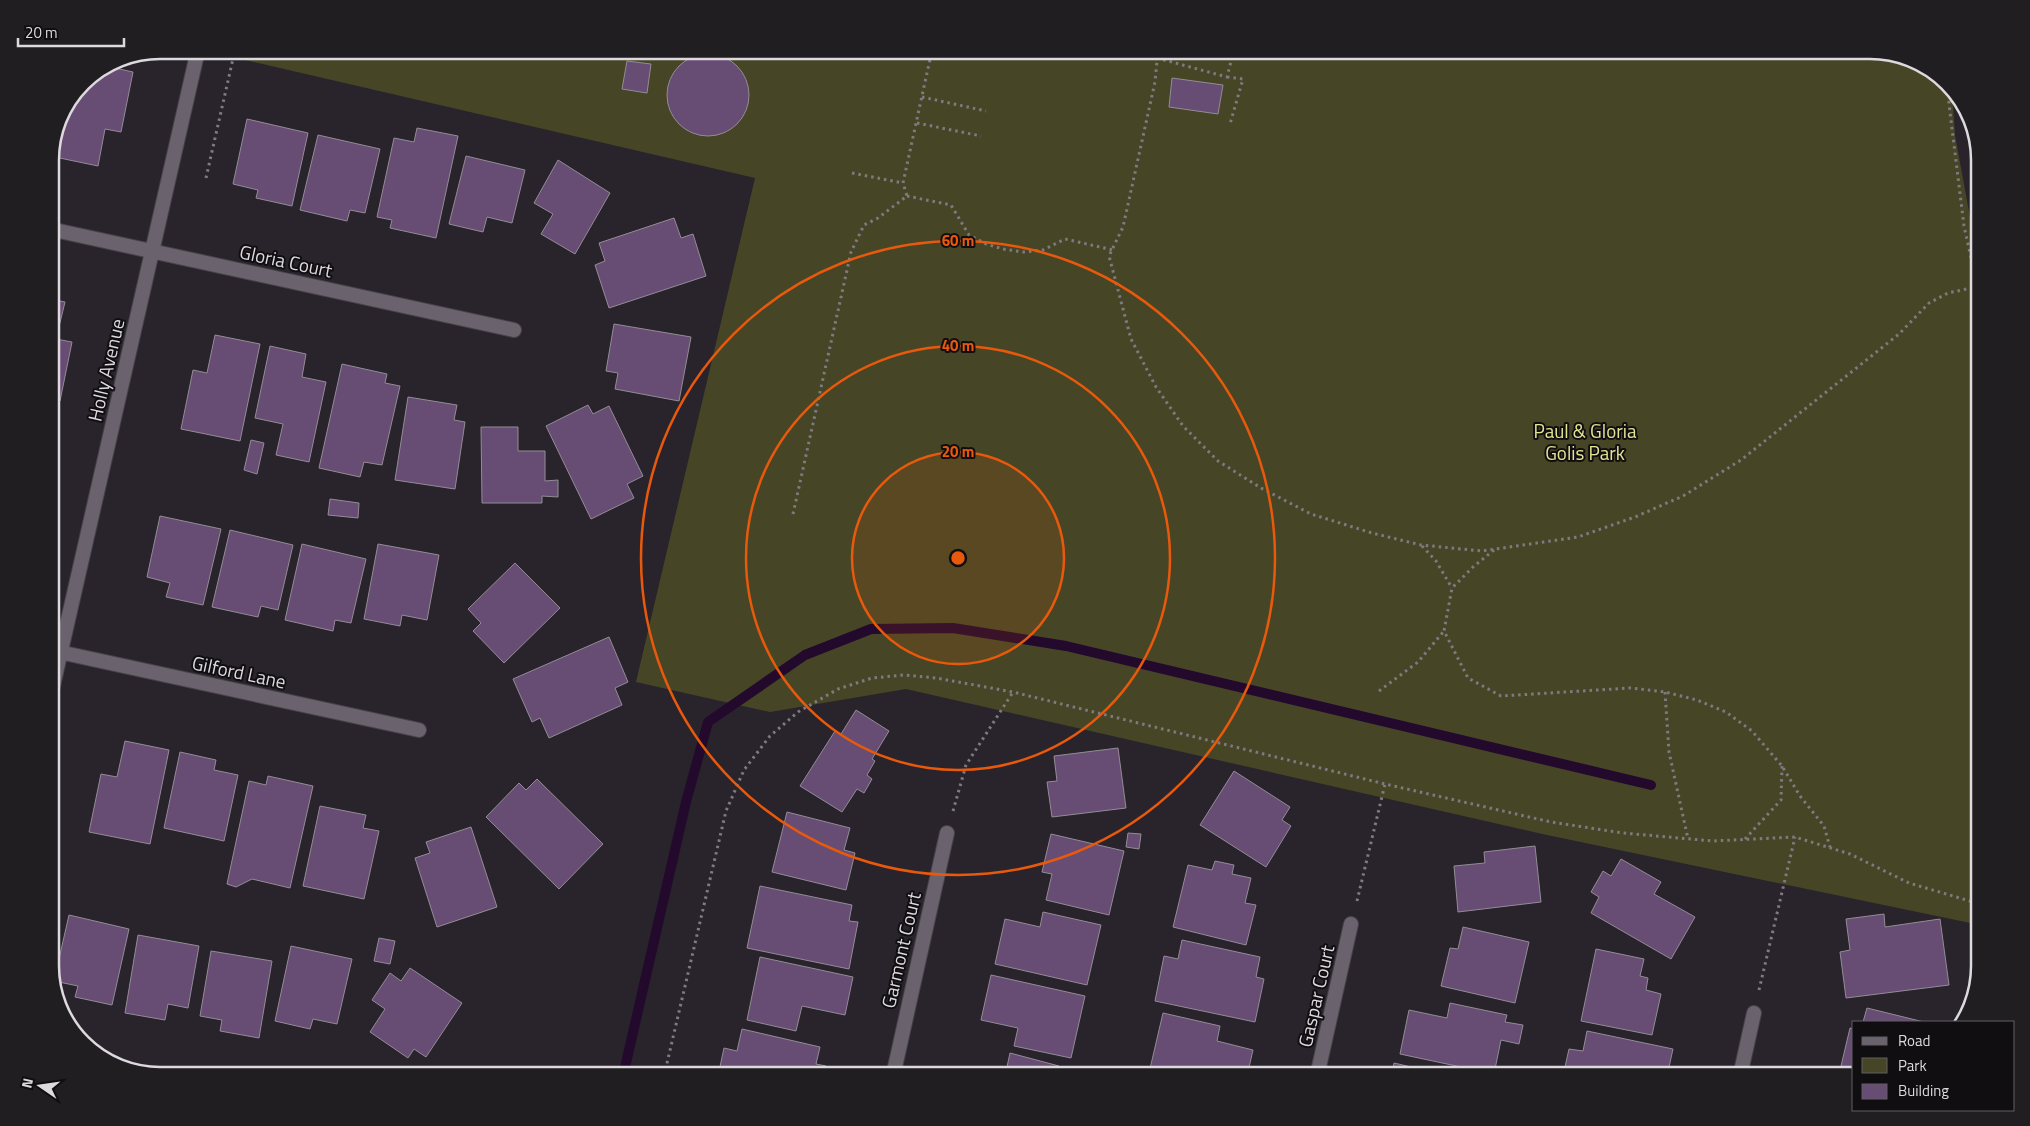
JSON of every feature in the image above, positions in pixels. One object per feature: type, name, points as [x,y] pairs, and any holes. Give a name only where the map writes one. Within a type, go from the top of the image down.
[{"type":"street","name":"Holly Avenue","points":[[59,638],[196,59]]},
{"type":"street","name":"Gloria Court","points":[[59,231],[514,330]]},
{"type":"street","name":"Gilford Lane","points":[[59,652],[419,730]]},
{"type":"street","name":"Garmont Court","points":[[895,1067],[947,833]]},
{"type":"street","name":"Gaspar Court","points":[[1319,1067],[1351,924]]},
{"type":"street","points":[[1742,1067],[1754,1013]]},
{"type":"path","points":[[206,178],[233,59]]},
{"type":"path","points":[[907,196],[903,183],[930,59]]},
{"type":"path","points":[[1157,59],[1155,82],[1125,218],[1109,256],[1131,339],[1156,387],[1183,426],[1218,461],[1261,488],[1311,514],[1372,533],[1421,545],[1482,550],[1578,537],[1635,517],[1683,496],[1741,460],[1899,334],[1929,303],[1948,293],[1971,288]]},
{"type":"path","points":[[1161,59],[1227,77],[1242,79],[1230,124]]},
{"type":"path","points":[[1227,77],[1232,59]]},
{"type":"path","points":[[922,97],[986,111]]},
{"type":"path","points":[[1949,97],[1964,226],[1971,262]]},
{"type":"path","points":[[917,123],[981,136]]},
{"type":"path","points":[[852,173],[903,183]]},
{"type":"path","points":[[793,514],[851,252],[864,225],[878,218],[907,196],[951,204],[969,235],[986,244],[1003,249],[1023,252],[1043,250],[1064,239],[1113,250]]},
{"type":"path","points":[[1421,545],[1436,561],[1452,588]]},
{"type":"path","points":[[1379,691],[1418,662],[1444,631],[1452,588],[1495,548]]},
{"type":"path","points":[[1444,631],[1468,678],[1501,696],[1630,688],[1665,692],[1697,700],[1726,712],[1752,731],[1782,766],[1800,796],[1824,826],[1830,848]]},
{"type":"path","points":[[666,1067],[726,811],[744,770],[770,736],[806,707],[838,689],[872,678],[904,675],[936,678],[1013,692],[1385,784],[1552,822],[1623,833],[1713,841],[1795,837],[1850,854],[1909,883],[1971,901]]},
{"type":"path","points":[[947,833],[966,765],[1013,692]]},
{"type":"path","points":[[1665,692],[1669,752],[1688,839]]},
{"type":"path","points":[[1744,840],[1781,800],[1782,766]]},
{"type":"path","points":[[1351,924],[1385,784]]},
{"type":"path","points":[[1754,1013],[1795,837]]},
{"type":"green space","name":"Paul & Gloria Golis Park","points":[[241,59],[1877,59],[1903,64],[1915,69],[1937,84],[1953,102],[1955,135],[1971,223],[1971,923],[1547,835],[906,689],[770,712],[636,682],[755,178]]},
{"type":"building","points":[[688,59],[728,59],[742,72],[749,95],[746,111],[737,124],[724,133],[708,136],[692,133],[679,124],[670,111],[667,95],[670,79],[679,66]]},
{"type":"building","points":[[627,61],[651,64],[647,93],[622,89]]},
{"type":"building","points":[[117,68],[133,72],[121,132],[105,129],[98,166],[59,158],[62,133],[66,121],[80,98],[98,80]]},
{"type":"building","points":[[1172,78],[1223,85],[1218,114],[1169,107]]},
{"type":"building","points":[[247,119],[308,133],[292,206],[256,198],[258,190],[233,184]]},
{"type":"building","points":[[417,128],[458,136],[436,238],[390,228],[392,220],[377,217],[394,138],[414,142]]},
{"type":"building","points":[[318,135],[380,149],[365,213],[350,210],[347,221],[300,210]]},
{"type":"building","points":[[466,156],[525,170],[512,223],[487,217],[483,232],[449,224]]},
{"type":"building","points":[[558,160],[610,193],[575,254],[541,234],[553,214],[534,203]]},
{"type":"building","points":[[674,218],[681,238],[693,234],[706,276],[609,308],[595,265],[605,261],[599,243]]},
{"type":"building","points":[[59,301],[65,302],[59,327]]},
{"type":"building","points":[[614,324],[691,337],[679,401],[615,389],[618,373],[606,371]]},
{"type":"building","points":[[215,335],[260,344],[240,441],[181,429],[193,370],[207,373]]},
{"type":"building","points":[[59,340],[72,342],[59,401]]},
{"type":"building","points":[[270,346],[306,354],[302,377],[326,382],[309,462],[276,455],[283,424],[255,418]]},
{"type":"building","points":[[342,364],[387,374],[385,383],[400,386],[382,465],[364,462],[360,477],[319,468]]},
{"type":"building","points":[[408,397],[457,405],[454,420],[465,422],[455,489],[395,480]]},
{"type":"building","points":[[588,405],[593,414],[609,406],[643,476],[627,484],[634,498],[591,519],[546,426]]},
{"type":"building","points":[[481,427],[518,427],[518,451],[545,451],[545,481],[558,480],[558,497],[542,496],[542,503],[482,503]]},
{"type":"building","points":[[251,440],[264,443],[257,474],[244,470]]},
{"type":"building","points":[[330,499],[359,503],[358,518],[328,515]]},
{"type":"building","points":[[160,516],[221,529],[203,605],[166,597],[170,583],[147,577]]},
{"type":"building","points":[[230,530],[293,545],[278,610],[261,606],[258,617],[212,607]]},
{"type":"building","points":[[302,544],[366,559],[351,623],[335,620],[333,631],[285,620]]},
{"type":"building","points":[[378,544],[439,555],[427,620],[402,615],[400,626],[364,619]]},
{"type":"building","points":[[515,563],[560,608],[504,663],[473,631],[481,623],[468,609]]},
{"type":"building","points":[[609,637],[628,682],[615,688],[622,705],[549,738],[540,718],[532,722],[513,679]]},
{"type":"building","points":[[856,710],[889,731],[872,759],[875,761],[867,775],[872,779],[864,793],[857,789],[842,812],[800,786],[835,731],[841,734]]},
{"type":"building","points":[[125,741],[169,750],[150,844],[89,832],[101,774],[117,777]]},
{"type":"building","points":[[1118,748],[1126,808],[1052,817],[1047,782],[1057,781],[1054,756]]},
{"type":"building","points":[[180,752],[216,760],[214,770],[238,775],[224,841],[164,828]]},
{"type":"building","points":[[1234,771],[1290,807],[1282,820],[1291,826],[1266,867],[1200,825]]},
{"type":"building","points":[[268,776],[313,786],[290,888],[252,879],[236,887],[227,884],[249,781],[266,785]]},
{"type":"building","points":[[537,779],[603,844],[559,889],[486,817],[519,783],[526,790]]},
{"type":"building","points":[[320,806],[366,815],[363,828],[379,831],[364,899],[303,886]]},
{"type":"building","points":[[787,812],[850,828],[844,850],[855,853],[846,890],[772,872]]},
{"type":"building","points":[[471,827],[497,907],[437,927],[415,858],[430,853],[426,842]]},
{"type":"building","points":[[1128,833],[1141,834],[1139,849],[1126,847]]},
{"type":"building","points":[[1051,834],[1124,851],[1109,915],[1046,900],[1052,874],[1042,872]]},
{"type":"building","points":[[1535,846],[1541,902],[1458,912],[1454,866],[1485,863],[1484,852]]},
{"type":"building","points":[[1621,859],[1661,882],[1654,894],[1695,917],[1671,959],[1591,913],[1599,897],[1591,892],[1603,871],[1611,876]]},
{"type":"building","points":[[1215,861],[1234,865],[1232,874],[1251,878],[1245,903],[1256,905],[1246,945],[1173,927],[1188,865],[1212,870]]},
{"type":"building","points":[[760,886],[852,905],[849,921],[858,922],[849,969],[747,948]]},
{"type":"building","points":[[1043,912],[1101,925],[1087,985],[995,964],[1005,919],[1040,927]]},
{"type":"building","points":[[1884,914],[1885,927],[1940,919],[1949,985],[1846,998],[1840,952],[1850,950],[1846,919]]},
{"type":"building","points":[[69,915],[129,929],[112,1005],[75,997],[78,986],[60,982],[59,959]]},
{"type":"building","points":[[1463,927],[1529,942],[1515,1003],[1441,986],[1450,948],[1458,949]]},
{"type":"building","points":[[138,935],[199,946],[188,1008],[168,1004],[165,1020],[125,1013]]},
{"type":"building","points":[[379,938],[395,941],[390,964],[374,961]]},
{"type":"building","points":[[1182,940],[1260,957],[1256,977],[1264,979],[1255,1022],[1155,1001],[1164,956],[1178,959]]},
{"type":"building","points":[[291,946],[352,959],[337,1024],[313,1019],[310,1029],[275,1021]]},
{"type":"building","points":[[1596,949],[1644,959],[1640,976],[1648,978],[1646,990],[1661,994],[1652,1035],[1581,1021]]},
{"type":"building","points":[[211,951],[272,961],[259,1038],[220,1031],[222,1020],[200,1016]]},
{"type":"building","points":[[760,957],[853,977],[845,1015],[802,1006],[796,1031],[747,1020]]},
{"type":"building","points":[[410,968],[462,1003],[426,1057],[414,1049],[408,1058],[370,1032],[385,1009],[372,1000],[390,973],[401,981]]},
{"type":"building","points":[[991,975],[1085,996],[1071,1058],[1014,1046],[1018,1028],[981,1020]]},
{"type":"building","points":[[1450,1003],[1507,1015],[1505,1022],[1523,1025],[1519,1044],[1501,1040],[1495,1067],[1461,1067],[1400,1054],[1409,1010],[1447,1018]]},
{"type":"building","points":[[1867,1008],[1920,1021],[1863,1021]]},
{"type":"building","points":[[1163,1013],[1220,1026],[1217,1041],[1253,1050],[1249,1067],[1150,1067]]},
{"type":"building","points":[[1850,1028],[1852,1028],[1852,1067],[1841,1066]]},
{"type":"building","points":[[742,1029],[820,1047],[816,1064],[826,1066],[720,1067],[724,1048],[737,1051]]},
{"type":"building","points":[[1587,1031],[1673,1049],[1669,1067],[1565,1067],[1569,1049],[1583,1051]]},
{"type":"building","points":[[1010,1053],[1059,1066],[1059,1067],[1007,1067]]},
{"type":"building","points":[[1394,1063],[1411,1067],[1393,1067]]},
{"type":"waterway","points":[[625,1067],[686,802],[708,722],[805,655],[871,629],[953,628],[1066,646],[1651,785]]}]
